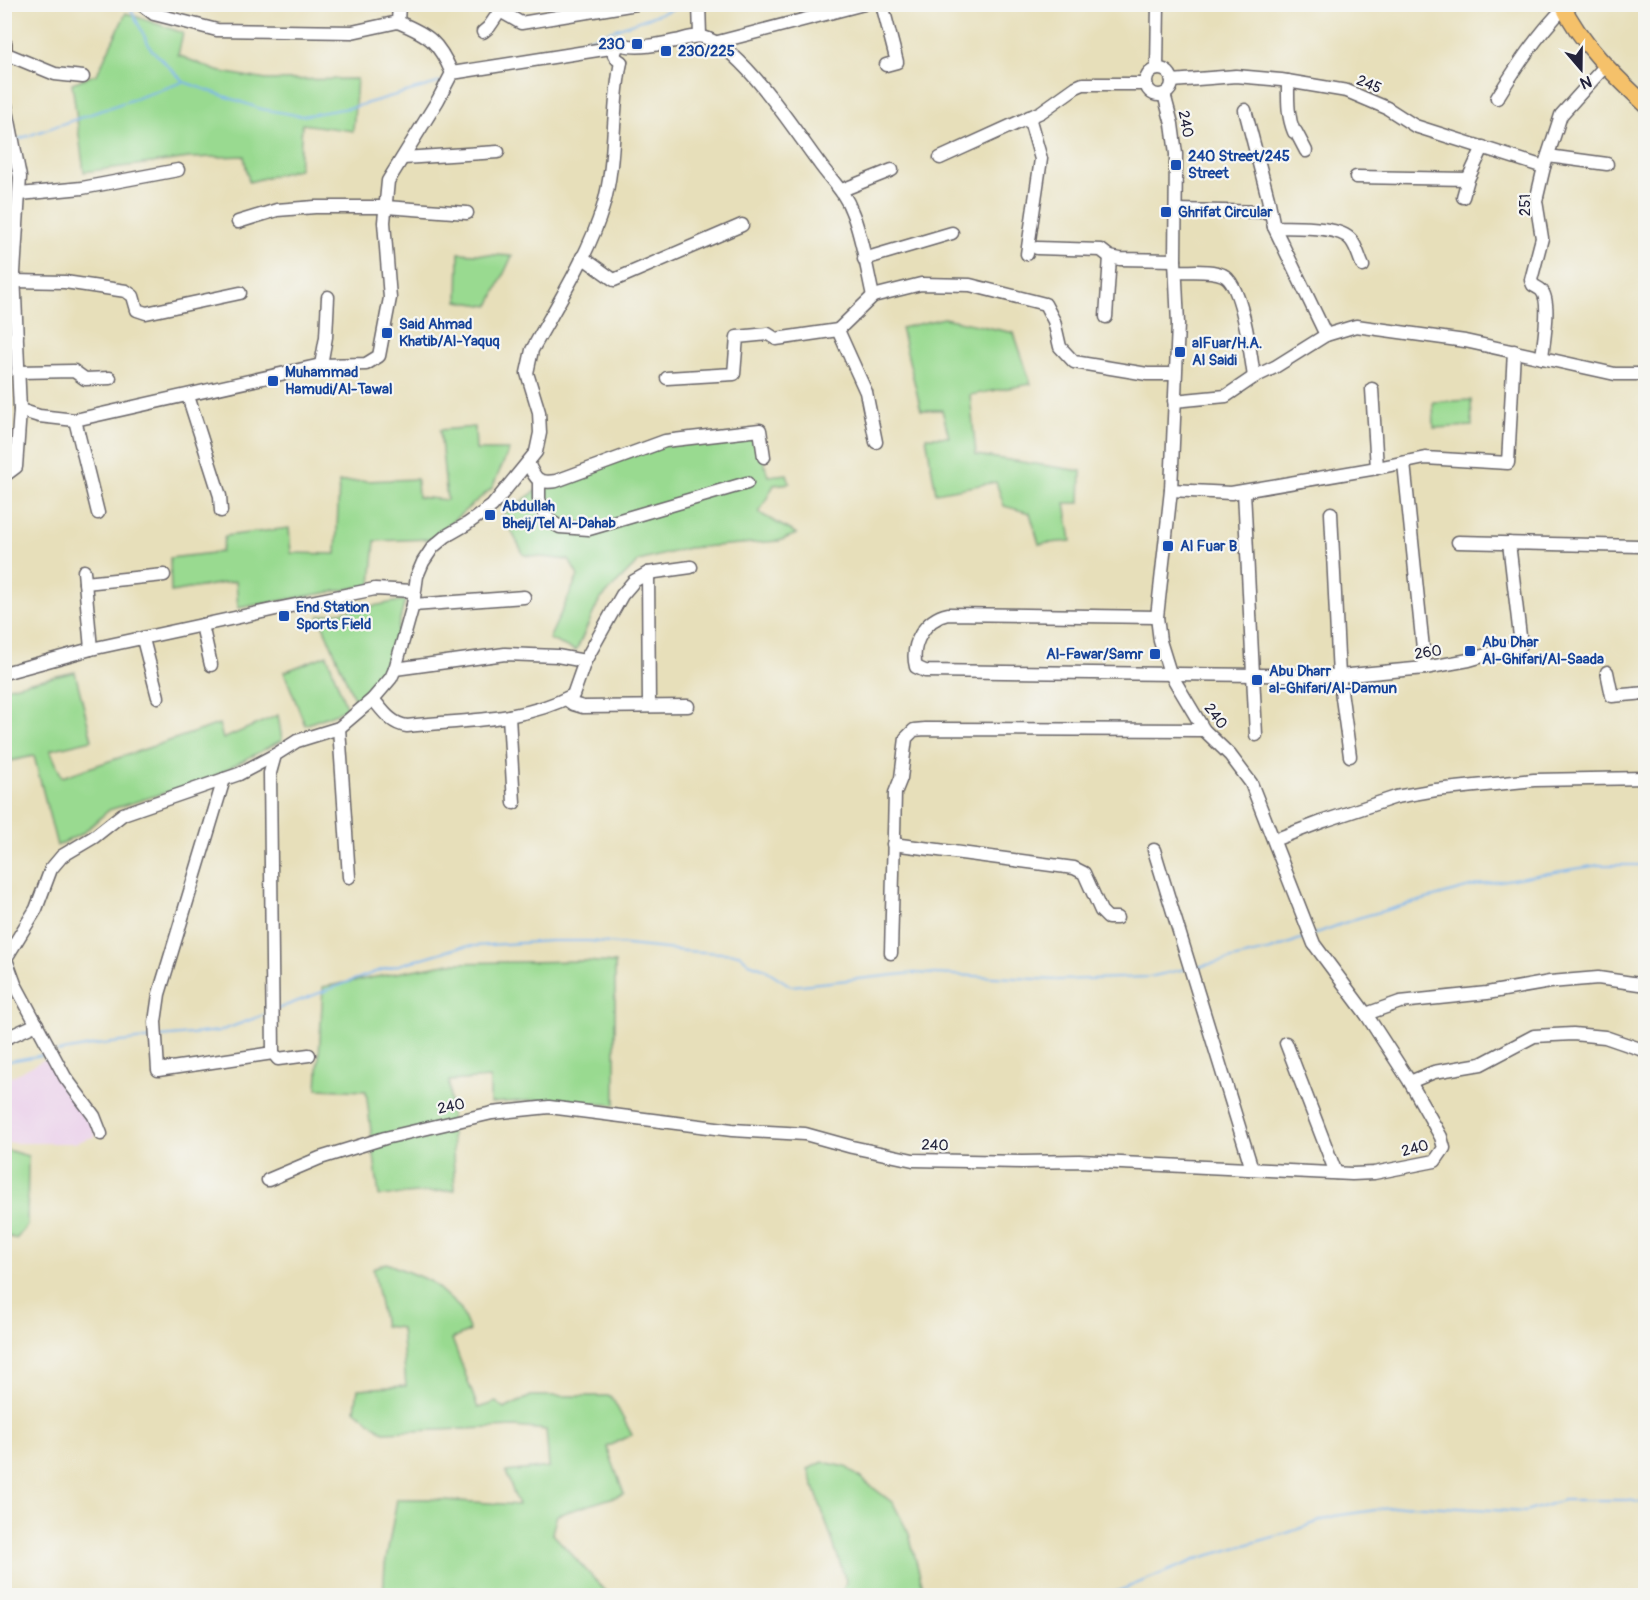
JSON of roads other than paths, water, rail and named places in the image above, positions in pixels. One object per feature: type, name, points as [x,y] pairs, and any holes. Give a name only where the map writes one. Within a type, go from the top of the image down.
[{"type":"main road","points":[[1563,6],[1606,65],[1646,105]]},
{"type":"main road","points":[[4,44],[4,52]]},
{"type":"street","points":[[141,4],[154,14],[217,30],[352,32],[398,22],[422,32],[436,45],[442,51],[452,73]]},
{"type":"street","points":[[398,22],[399,4]]},
{"type":"street","points":[[483,32],[500,11],[521,23],[636,4]]},
{"type":"street","points":[[699,4],[700,36]]},
{"type":"street","points":[[718,42],[864,4]]},
{"type":"street","points":[[882,4],[897,62],[886,65]]},
{"type":"street","points":[[1156,69],[1158,4]]},
{"type":"street","points":[[1497,98],[1522,58],[1563,6]]},
{"type":"street","points":[[452,73],[599,50],[622,53],[700,36],[718,42],[769,95],[820,165],[842,190],[853,213],[873,296]]},
{"type":"street","points":[[4,52],[55,74],[83,77]]},
{"type":"street","points":[[101,1134],[94,1116],[65,1077],[36,1024],[15,984],[5,956],[36,909],[51,869],[62,856],[94,837],[123,814],[239,774],[297,741],[339,728],[373,699],[391,678],[412,605],[417,576],[423,562],[446,536],[492,506],[536,452],[540,433],[539,412],[527,373],[529,361],[532,350],[582,257],[603,208],[610,178],[617,83],[622,53]]},
{"type":"street","name":"251","points":[[1542,357],[1545,297],[1542,290],[1533,285],[1531,280],[1542,238],[1536,201],[1561,115],[1606,65]]},
{"type":"street","points":[[940,158],[1041,112],[1083,84],[1146,84],[1154,93],[1164,94],[1169,90],[1172,81],[1167,72],[1156,69],[1150,73],[1146,84]]},
{"type":"street","points":[[20,410],[39,416],[75,420],[321,365],[366,363],[379,356],[390,298],[384,222],[388,181],[452,73]]},
{"type":"street","name":"245","points":[[1172,81],[1236,76],[1288,81],[1347,91],[1387,108],[1415,126],[1483,147],[1546,162],[1607,164]]},
{"type":"street","points":[[1288,81],[1290,121],[1306,151]]},
{"type":"street","name":"240","points":[[268,1180],[320,1158],[385,1138],[492,1113],[549,1107],[732,1130],[806,1134],[852,1147],[914,1160],[1079,1161],[1374,1173],[1435,1161],[1439,1158],[1444,1148],[1441,1137],[1410,1082],[1366,1014],[1314,944],[1251,783],[1230,755],[1204,730],[1170,674],[1160,641],[1157,617],[1171,490],[1178,324],[1175,266],[1176,154],[1172,124],[1164,94]]},
{"type":"street","points":[[4,95],[20,177],[11,276],[17,335],[20,410],[16,467],[4,476]]},
{"type":"street","points":[[1245,110],[1274,227],[1326,335]]},
{"type":"street","points":[[1029,117],[1041,159],[1032,251],[1101,250],[1110,257],[1223,275],[1230,279],[1238,296],[1254,377]]},
{"type":"street","points":[[1463,197],[1468,179],[1483,147]]},
{"type":"street","points":[[403,158],[498,152]]},
{"type":"street","points":[[20,194],[82,188],[178,170]]},
{"type":"street","points":[[842,190],[891,170]]},
{"type":"street","points":[[1356,177],[1468,179]]},
{"type":"street","points":[[238,222],[277,210],[294,208],[386,207],[468,213]]},
{"type":"street","points":[[1175,210],[1270,212]]},
{"type":"street","points":[[582,257],[614,280],[742,225]]},
{"type":"street","points":[[1274,227],[1326,230],[1343,234],[1352,241],[1362,266]]},
{"type":"street","points":[[864,259],[952,233]]},
{"type":"street","points":[[1106,317],[1110,257]]},
{"type":"street","points":[[11,276],[126,291],[133,296],[137,310],[140,312],[161,310],[240,293]]},
{"type":"street","points":[[667,378],[734,374],[737,337],[768,334],[776,339],[838,330],[873,296],[921,284],[970,285],[1045,304],[1054,321],[1060,348],[1074,362],[1147,374],[1175,374]]},
{"type":"street","points":[[321,365],[326,337],[328,297]]},
{"type":"street","points":[[1174,401],[1226,396],[1326,335],[1356,326],[1465,341],[1615,374],[1646,374]]},
{"type":"street","points":[[838,330],[866,392],[876,442]]},
{"type":"street","points":[[4,347],[17,335]]},
{"type":"street","points":[[1171,490],[1231,493],[1425,458],[1508,463],[1514,351]]},
{"type":"street","points":[[18,372],[74,371],[85,379],[110,378]]},
{"type":"street","points":[[1371,389],[1377,468]]},
{"type":"street","points":[[188,396],[220,496],[221,511]]},
{"type":"street","points":[[75,420],[98,513]]},
{"type":"street","points":[[528,463],[535,477],[546,483],[665,441],[760,430],[764,457]]},
{"type":"street","points":[[1404,463],[1425,668]]},
{"type":"street","points":[[539,481],[539,499],[550,521],[560,526],[589,529],[747,483]]},
{"type":"street","points":[[1244,491],[1256,735]]},
{"type":"street","points":[[1331,513],[1339,676],[1350,756]]},
{"type":"street","points":[[1458,542],[1646,545]]},
{"type":"street","name":"260","points":[[1157,617],[948,614],[932,620],[924,628],[917,646],[916,667],[925,671],[1339,676],[1425,668],[1469,660],[1521,645],[1509,543]]},
{"type":"street","points":[[373,699],[386,716],[398,725],[407,726],[509,716],[555,705],[573,695],[585,661],[622,595],[634,581],[648,573],[691,567]]},
{"type":"street","points":[[648,573],[649,705]]},
{"type":"street","points":[[91,649],[84,577],[164,575]]},
{"type":"street","points":[[4,673],[91,649],[375,589],[413,591]]},
{"type":"street","points":[[412,605],[524,597]]},
{"type":"street","points":[[202,625],[211,665]]},
{"type":"street","points":[[143,639],[158,697]]},
{"type":"street","points":[[395,669],[505,654],[557,656],[585,661]]},
{"type":"street","points":[[1607,672],[1612,696],[1646,693]]},
{"type":"street","points":[[566,699],[583,707],[688,706]]},
{"type":"street","points":[[509,716],[514,803]]},
{"type":"street","points":[[339,728],[350,877]]},
{"type":"street","points":[[891,953],[895,793],[901,778],[906,738],[914,730],[1204,730]]},
{"type":"street","points":[[275,755],[270,773],[273,1053],[278,1059],[309,1055]]},
{"type":"street","points":[[1274,840],[1324,820],[1396,797],[1436,790],[1534,780],[1646,778]]},
{"type":"street","points":[[224,779],[159,994],[155,1022],[158,1070],[273,1053]]},
{"type":"street","points":[[893,844],[1074,868],[1084,873],[1101,911],[1108,918],[1117,918]]},
{"type":"street","points":[[1154,850],[1252,1169]]},
{"type":"street","points":[[1366,1014],[1400,1002],[1487,993],[1550,982],[1598,978],[1646,985]]},
{"type":"street","points":[[4,1039],[36,1024]]},
{"type":"street","points":[[1410,1082],[1434,1072],[1481,1064],[1534,1036],[1573,1034],[1605,1037],[1640,1049]]},
{"type":"street","points":[[1286,1043],[1335,1173]]},
{"type":"waterway","points":[[128,4],[151,49],[184,82],[261,109],[302,116],[354,107],[441,82]]},
{"type":"waterway","points":[[554,51],[687,4]]},
{"type":"waterway","points":[[16,140],[183,82]]},
{"type":"waterway","points":[[1314,934],[1358,918],[1481,884],[1599,865],[1646,865]]},
{"type":"waterway","points":[[1193,968],[1271,950],[1306,937]]},
{"type":"waterway","points":[[277,1009],[375,972],[460,947],[550,941],[589,941],[739,954],[749,963],[763,968],[791,986],[914,973],[1058,980],[1149,977],[1185,969]]},
{"type":"waterway","points":[[161,1037],[220,1031],[269,1013]]},
{"type":"waterway","points":[[57,1052],[153,1038]]},
{"type":"waterway","points":[[4,1062],[49,1054]]},
{"type":"waterway","points":[[1106,1596],[1200,1558],[1287,1533],[1334,1516],[1410,1505],[1525,1512],[1564,1500],[1629,1500],[1646,1504]]},
{"type":"place","name":"230","points":[[637,44]]},
{"type":"place","name":"230/225","points":[[666,51]]},
{"type":"place","name":"240 Street/245 Street","points":[[1176,165]]},
{"type":"place","name":"Ghrifat Circular","points":[[1166,212]]},
{"type":"place","name":"Said Ahmad Khatib/Al-Yaquq","points":[[387,333]]},
{"type":"place","name":"alFuar/H.A. Al Saidi","points":[[1180,352]]},
{"type":"place","name":"Muhammad Hamudi/Al-Tawal","points":[[273,381]]},
{"type":"place","name":"Abdullah Bheij/Tel Al-Dahab","points":[[490,515]]},
{"type":"place","name":"Al Fuar B","points":[[1168,546]]},
{"type":"place","name":"End Station Sports Field","points":[[284,616]]},
{"type":"place","name":"Abu Dhar Al-Ghifari/Al-Saada","points":[[1470,651]]},
{"type":"place","name":"Al-Fawar/Samr","points":[[1155,654]]},
{"type":"place","name":"Abu Dharr al-Ghifari/Al-Damun","points":[[1257,680]]}]
